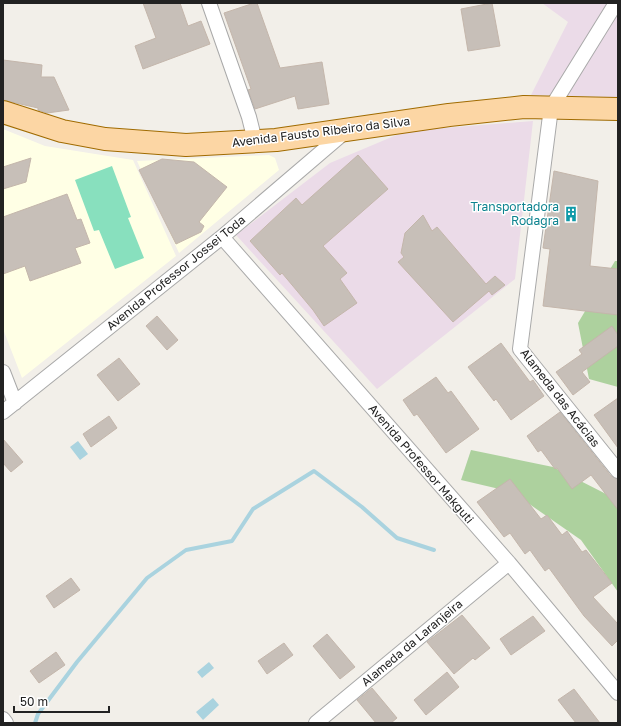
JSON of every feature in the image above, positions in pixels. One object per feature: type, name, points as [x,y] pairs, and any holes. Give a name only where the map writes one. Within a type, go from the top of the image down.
[{"type":"main road","name":"Avenida Fausto Ribeiro da Silva","points":[[3,112],[62,131],[105,139],[186,145],[255,141],[346,131],[449,115],[524,107],[618,109]]},
{"type":"street","points":[[209,3],[249,117],[255,141]]},
{"type":"street","name":"Alameda das Acácias","points":[[616,3],[551,108],[520,349],[618,471]]},
{"type":"street","name":"Avenida Professor Jossei Toda","points":[[3,412],[222,237],[346,131]]},
{"type":"street","name":"Avenida Professor Makguti","points":[[222,237],[509,564],[618,693]]},
{"type":"street","points":[[3,372],[15,403]]},
{"type":"street","name":"Alameda da Laranjeira","points":[[316,723],[509,564]]},
{"type":"street","points":[[3,719],[6,723]]},
{"type":"shaded area","points":[[542,3],[618,3],[618,99],[612,97],[531,95],[568,22]]},
{"type":"shaded area","points":[[533,121],[515,279],[377,389],[236,235],[330,163],[406,131]]},
{"type":"shaded area","points":[[3,129],[45,146],[133,160],[176,256],[22,378],[3,329]]},
{"type":"shaded area","points":[[269,155],[275,158],[279,170],[179,253],[137,161]]},
{"type":"green space","points":[[112,166],[131,217],[128,218],[144,258],[115,269],[99,230],[94,231],[75,180]]},
{"type":"green space","points":[[615,261],[618,261],[618,387],[589,379],[578,323]]},
{"type":"green space","points":[[471,450],[553,467],[612,497],[618,506],[618,592],[581,540],[512,492],[461,480]]},
{"type":"water","points":[[78,441],[88,454],[80,460],[70,447]]},
{"type":"water","points":[[209,662],[214,668],[202,678],[197,672]]},
{"type":"water","points":[[213,698],[219,705],[203,720],[196,712]]},
{"type":"building","points":[[143,3],[180,3],[188,26],[201,21],[210,44],[143,69],[135,46],[156,38]]},
{"type":"building","points":[[257,3],[280,68],[322,62],[329,104],[298,109],[295,96],[255,109],[248,90],[251,89],[224,13]]},
{"type":"building","points":[[492,3],[500,46],[468,51],[461,9]]},
{"type":"building","points":[[3,60],[42,65],[41,77],[54,77],[69,110],[47,113],[38,110],[38,108],[3,100]]},
{"type":"building","points":[[358,155],[388,189],[323,246],[347,273],[340,279],[357,303],[324,326],[313,310],[282,273],[280,275],[250,241],[296,198],[302,205]]},
{"type":"building","points":[[31,158],[26,182],[3,189],[3,167]]},
{"type":"building","points":[[162,159],[194,162],[227,187],[199,222],[204,226],[201,232],[176,244],[139,170]]},
{"type":"building","points":[[554,171],[598,181],[590,266],[618,269],[618,315],[543,306],[550,249],[543,248]]},
{"type":"building","points":[[67,194],[77,220],[81,219],[90,243],[75,248],[81,263],[30,281],[25,266],[3,274],[3,217]]},
{"type":"building","points":[[423,215],[432,231],[437,227],[486,284],[495,276],[505,285],[492,295],[489,291],[453,322],[398,262],[404,257],[401,253],[405,233]]},
{"type":"building","points":[[157,316],[178,340],[167,350],[146,326]]},
{"type":"building","points":[[612,326],[618,335],[618,346],[582,372],[590,382],[573,395],[556,372],[582,354],[579,350]]},
{"type":"building","points":[[501,343],[530,382],[533,380],[544,396],[511,420],[496,399],[494,401],[468,367]]},
{"type":"building","points":[[119,358],[140,384],[118,401],[97,375]]},
{"type":"building","points":[[436,377],[448,393],[451,391],[479,429],[446,453],[417,414],[414,416],[403,400]]},
{"type":"building","points":[[618,398],[618,448],[594,415]]},
{"type":"building","points":[[560,412],[611,476],[618,479],[618,510],[591,475],[572,489],[557,468],[555,469],[541,450],[538,452],[527,436]]},
{"type":"building","points":[[109,416],[117,428],[91,447],[83,434]]},
{"type":"building","points":[[3,439],[23,462],[11,472],[3,463]]},
{"type":"building","points":[[510,479],[541,519],[547,515],[562,535],[567,531],[582,552],[586,550],[612,583],[593,597],[618,624],[618,640],[612,646],[584,616],[549,568],[545,571],[530,550],[525,554],[510,533],[504,537],[477,502]]},
{"type":"building","points":[[71,578],[80,590],[54,608],[46,596]]},
{"type":"building","points":[[462,615],[490,648],[475,660],[473,658],[454,674],[427,642]]},
{"type":"building","points":[[533,616],[545,631],[511,655],[500,639]]},
{"type":"building","points":[[327,634],[355,667],[340,679],[313,646]]},
{"type":"building","points":[[284,643],[293,655],[267,674],[258,661]]},
{"type":"building","points":[[56,652],[65,665],[39,683],[30,671]]},
{"type":"building","points":[[447,672],[459,687],[426,715],[414,700]]},
{"type":"building","points":[[372,688],[397,718],[391,723],[376,723],[357,700]]},
{"type":"building","points":[[574,689],[600,723],[576,723],[558,700]]},
{"type":"waterway","points":[[35,723],[38,714],[77,662],[147,578],[186,550],[232,541],[253,509],[314,471],[362,507],[397,538],[434,550]]},
{"type":"place","name":"Transportadora Rodagra","points":[[571,214]]}]
